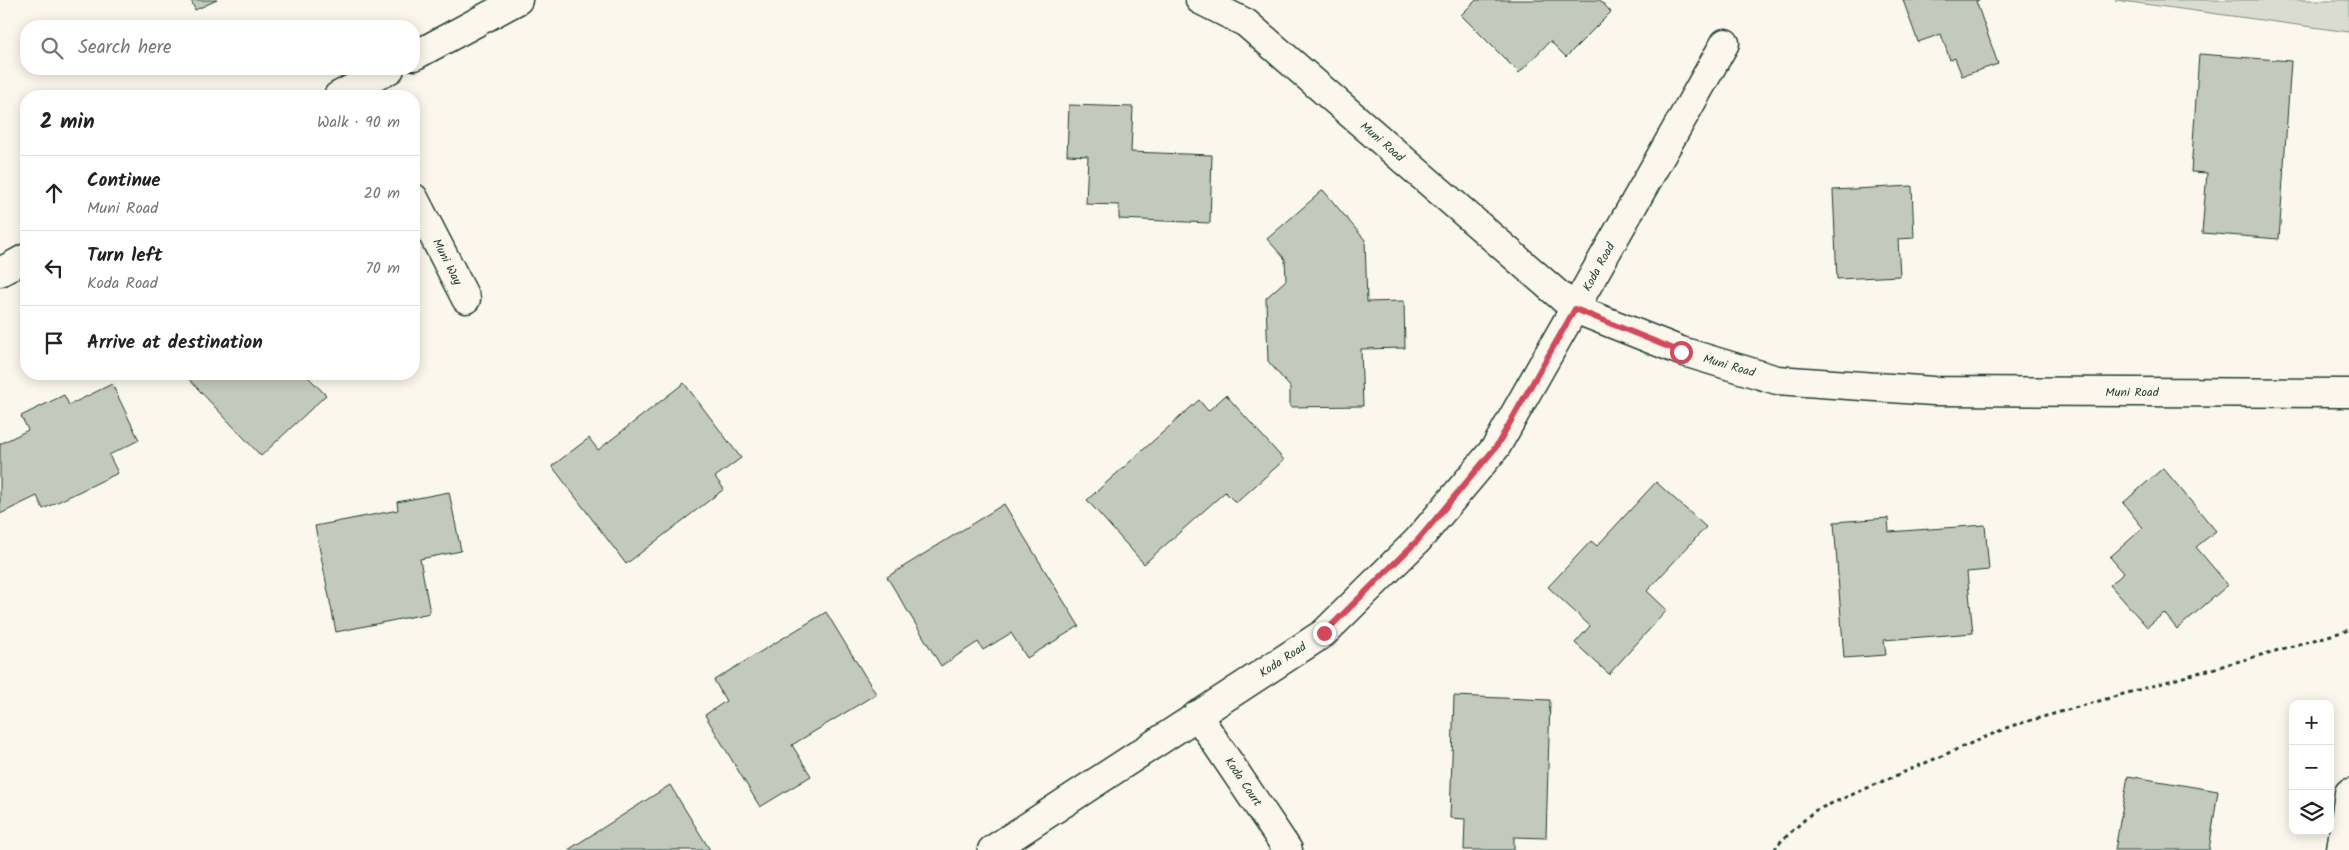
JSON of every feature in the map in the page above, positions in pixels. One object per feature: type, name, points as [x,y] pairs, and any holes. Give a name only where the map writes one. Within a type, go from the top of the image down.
[{"type":"street","points":[[420,53],[518,0]]},
{"type":"street","name":"Muni Road","points":[[1200,0],[1246,23],[1575,309],[1681,352],[1777,380],[1933,391],[2349,392]]},
{"type":"street","name":"Koda Road","points":[[992,850],[1324,633],[1418,540],[1496,447],[1725,43]]},
{"type":"street","points":[[357,90],[380,75]]},
{"type":"street","name":"Muni Way","points":[[420,210],[466,300]]},
{"type":"street","points":[[0,272],[20,261]]},
{"type":"street","name":"Koda Court","points":[[1197,715],[1288,850]]},
{"type":"street","points":[[2341,850],[2349,793]]},
{"type":"path","points":[[1775,850],[1777,845],[1814,811],[2011,726],[2349,630]]},
{"type":"shaded area","points":[[2115,0],[2349,0],[2349,32]]},
{"type":"building","points":[[191,0],[217,0],[195,10]]},
{"type":"building","points":[[1476,0],[1600,0],[1611,12],[1566,57],[1550,41],[1519,73],[1461,15]]},
{"type":"building","points":[[1903,0],[1979,0],[1976,1],[1998,64],[1962,76],[1955,58],[1950,60],[1941,34],[1918,42]]},
{"type":"building","points":[[2199,54],[2291,61],[2279,239],[2202,233],[2207,173],[2191,172]]},
{"type":"building","points":[[1069,105],[1133,107],[1131,152],[1212,155],[1210,223],[1119,219],[1119,205],[1086,204],[1088,156],[1067,155]]},
{"type":"building","points":[[1912,186],[1914,238],[1898,239],[1900,276],[1837,279],[1833,190]]},
{"type":"building","points":[[1323,190],[1365,240],[1367,302],[1404,301],[1405,348],[1361,349],[1363,406],[1290,407],[1290,387],[1268,361],[1266,298],[1286,280],[1285,259],[1267,239]]},
{"type":"building","points":[[190,380],[311,380],[326,395],[261,456]]},
{"type":"building","points":[[684,383],[741,458],[715,477],[724,489],[626,564],[552,466],[589,438],[598,450]]},
{"type":"building","points":[[112,384],[139,440],[109,455],[118,473],[43,509],[37,496],[0,514],[0,444],[28,430],[21,416],[64,395],[69,405]]},
{"type":"building","points":[[1226,395],[1284,460],[1236,503],[1225,492],[1144,564],[1087,500],[1199,400],[1208,411]]},
{"type":"building","points":[[2163,468],[2216,531],[2196,547],[2228,585],[2177,629],[2164,613],[2147,627],[2110,585],[2124,573],[2110,557],[2143,528],[2123,503]]},
{"type":"building","points":[[1656,482],[1706,527],[1647,591],[1667,610],[1609,674],[1575,643],[1590,626],[1548,587],[1591,541],[1597,546]]},
{"type":"building","points":[[449,492],[461,551],[420,559],[430,613],[336,632],[315,526],[398,510],[397,502]]},
{"type":"building","points":[[1004,504],[1079,626],[1027,658],[1011,633],[983,650],[978,642],[941,666],[887,577]]},
{"type":"building","points":[[1888,518],[1889,532],[1985,525],[1989,570],[1967,572],[1973,633],[1884,640],[1886,655],[1844,658],[1834,522]]},
{"type":"building","points":[[826,612],[876,694],[792,745],[811,776],[760,807],[705,715],[726,701],[714,680]]},
{"type":"building","points":[[1454,696],[1550,700],[1546,838],[1514,837],[1514,850],[1464,850],[1465,819],[1450,818]]},
{"type":"building","points":[[2128,776],[2218,791],[2209,850],[2115,850]]},
{"type":"building","points":[[670,785],[710,850],[568,850]]},
{"type":"route","points":[[1324,633],[1418,540],[1496,447],[1575,309],[1681,352]]}]
